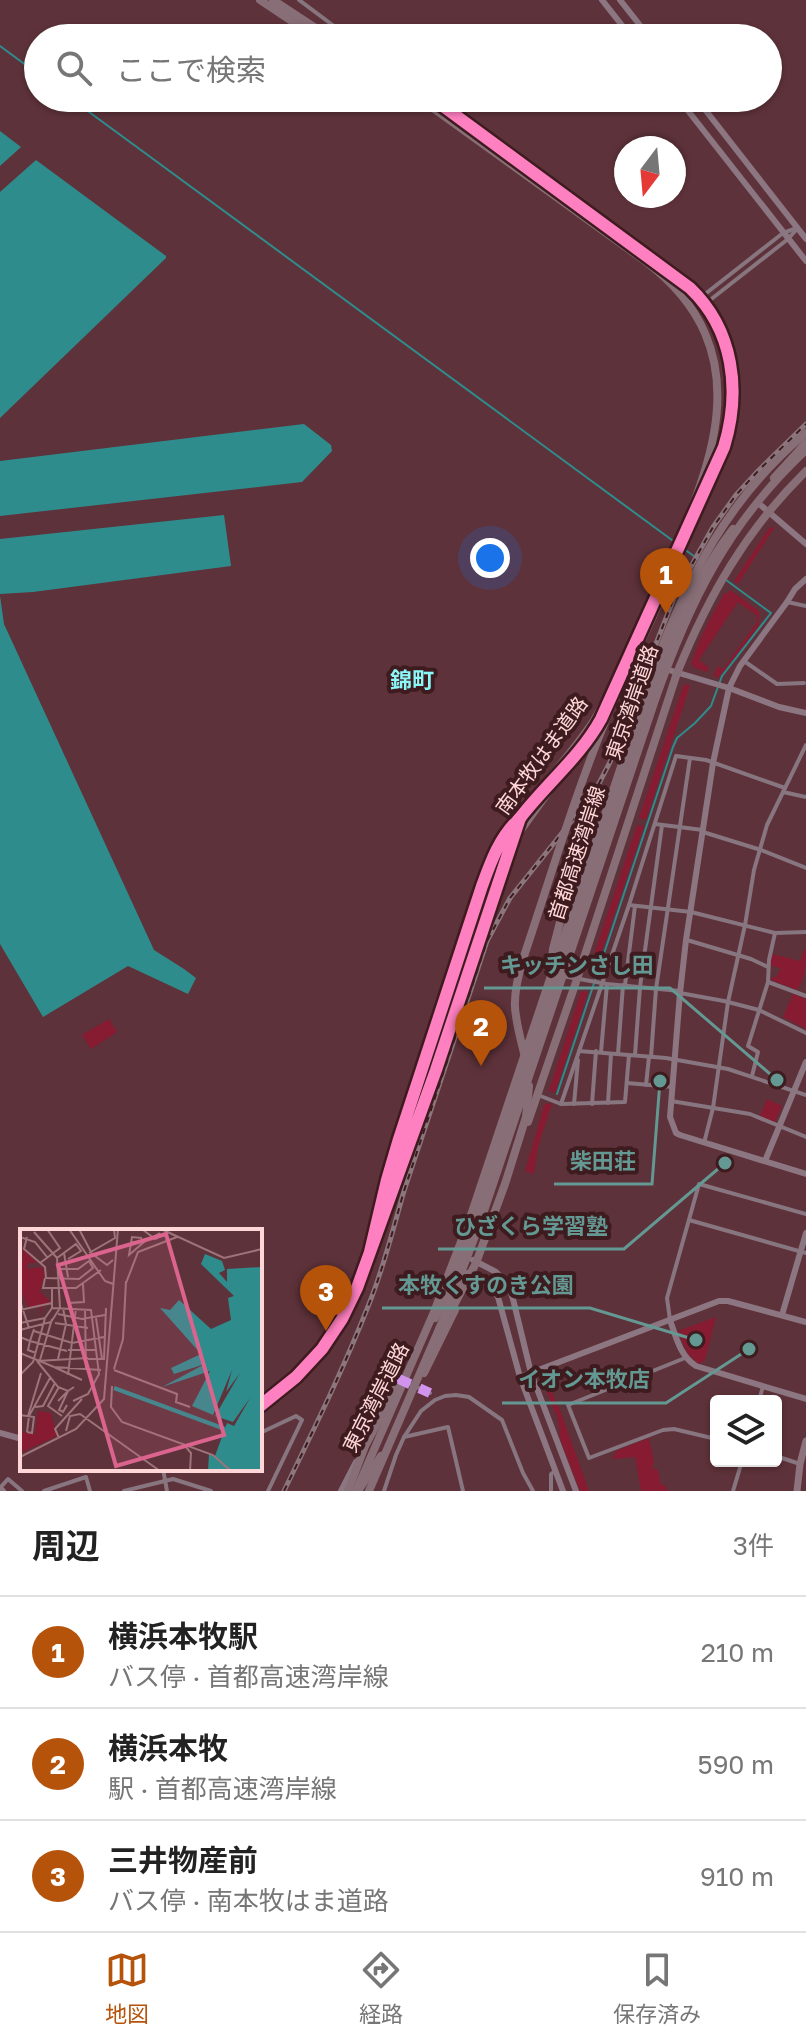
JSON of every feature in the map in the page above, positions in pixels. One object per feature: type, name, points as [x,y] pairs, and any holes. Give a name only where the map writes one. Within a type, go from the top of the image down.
[{"type":"highway","points":[[260,0],[296,24]]},
{"type":"highway","points":[[273,0],[310,24]]},
{"type":"highway","name":"南本牧はま道路","points":[[440,112],[655,268],[680,293],[704,332],[711,351],[717,380],[718,410],[704,473],[686,521],[610,690],[592,722],[531,799],[504,841],[480,899],[448,1012]]},
{"type":"highway","name":"南本牧はま道路","points":[[370,1252],[448,1012],[496,884],[512,846],[527,821],[598,720],[707,474],[720,410],[716,361],[706,331],[682,292],[647,259],[441,112]]},
{"type":"highway","name":"首都高速湾岸線","points":[[357,1491],[455,1260],[654,668],[677,608],[703,556],[734,509],[774,463],[806,433]]},
{"type":"highway","name":"東京湾岸道路","points":[[348,1491],[365,1446],[446,1298],[462,1256],[659,667],[684,609],[727,537],[806,443]]},
{"type":"highway","name":"首都高速湾岸線","points":[[369,1491],[424,1365],[480,1223],[677,641],[702,586],[729,539],[764,493],[806,450]]},
{"type":"highway","name":"東京湾岸道路","points":[[357,1491],[389,1444],[472,1275],[538,1095],[677,673],[714,592],[742,547],[806,471]]},
{"type":"highway","points":[[424,1365],[476,1263],[526,1117],[529,1077],[514,1004],[523,959],[603,727],[681,554],[707,474]]},
{"type":"highway","points":[[547,993],[553,949],[573,867],[586,780],[636,631]]},
{"type":"main road","points":[[797,1491],[806,1441]]},
{"type":"street","points":[[299,0],[331,24]]},
{"type":"street","points":[[602,0],[621,24]]},
{"type":"street","points":[[622,0],[639,24]]},
{"type":"street","points":[[370,1252],[399,1139],[497,849],[509,828],[595,730],[724,447],[733,410],[732,373],[722,336],[700,298],[676,277],[451,112]]},
{"type":"street","points":[[689,112],[806,261]]},
{"type":"street","points":[[707,112],[806,239]]},
{"type":"street","points":[[700,298],[797,228]]},
{"type":"street","points":[[705,304],[786,236]]},
{"type":"street","points":[[755,501],[806,544]]},
{"type":"street","points":[[806,579],[798,585],[744,661],[729,688],[713,763],[686,940],[670,1117],[676,1133],[806,1174]]},
{"type":"street","points":[[787,602],[806,606]]},
{"type":"street","points":[[744,661],[777,684],[804,683]]},
{"type":"street","points":[[659,667],[806,713]]},
{"type":"street","points":[[704,1143],[713,1108],[728,1002],[754,870],[767,825],[806,745]]},
{"type":"street","points":[[561,1104],[632,906],[676,756],[706,760],[806,797]]},
{"type":"street","points":[[646,1085],[656,989],[690,757]]},
{"type":"street","points":[[370,1252],[436,1070],[520,818]]},
{"type":"street","points":[[655,824],[703,831],[806,868]]},
{"type":"street","points":[[538,1095],[561,1104],[625,1102],[662,825]]},
{"type":"street","points":[[632,906],[691,912],[775,933],[806,932]]},
{"type":"street","points":[[618,1054],[632,906]]},
{"type":"street","points":[[752,1076],[758,1052],[748,1046],[768,982],[775,933]]},
{"type":"street","points":[[686,940],[768,967]]},
{"type":"street","points":[[557,975],[728,1002],[759,1010],[806,1033]]},
{"type":"street","points":[[768,982],[806,996]]},
{"type":"street","points":[[592,1104],[604,983]]},
{"type":"street","points":[[580,1050],[719,1067],[806,1095]]},
{"type":"street","points":[[574,1104],[580,1050]]},
{"type":"street","points":[[608,1103],[611,1053]]},
{"type":"street","points":[[765,1161],[806,1063]]},
{"type":"street","points":[[627,1083],[673,1087]]},
{"type":"street","points":[[671,1101],[750,1114],[806,1137]]},
{"type":"street","points":[[806,1214],[699,1184],[667,1298],[670,1320],[685,1358],[703,1370],[806,1399]]},
{"type":"street","points":[[689,1220],[804,1252]]},
{"type":"street","points":[[782,1315],[804,1252],[806,1233]]},
{"type":"street","name":"南本牧はま道路","points":[[262,1404],[296,1377],[322,1349],[350,1303],[370,1252]]},
{"type":"street","points":[[462,1256],[496,1272],[508,1284],[531,1373],[576,1491]]},
{"type":"street","points":[[457,1269],[495,1290],[520,1377],[563,1491]]},
{"type":"street","points":[[520,1377],[723,1301],[806,1322]]},
{"type":"street","points":[[685,1358],[568,1405],[589,1458],[663,1430],[674,1429],[710,1438]]},
{"type":"street","points":[[392,1376],[430,1393]]},
{"type":"street","points":[[761,1395],[763,1386]]},
{"type":"street","points":[[384,1491],[404,1437],[421,1411],[435,1400],[456,1395],[469,1397],[502,1420],[533,1491]]},
{"type":"street","points":[[262,1432],[296,1416],[302,1420],[268,1491]]},
{"type":"street","points":[[404,1437],[448,1427],[463,1491]]},
{"type":"street","points":[[0,1433],[20,1438]]},
{"type":"street","points":[[369,1491],[389,1444]]},
{"type":"street","points":[[341,1491],[365,1446]]},
{"type":"street","points":[[782,1458],[800,1464]]},
{"type":"street","points":[[733,1491],[740,1467]]},
{"type":"street","points":[[163,1471],[167,1491]]},
{"type":"street","points":[[173,1479],[175,1471]]},
{"type":"street","points":[[551,1491],[551,1474],[556,1471]]},
{"type":"street","points":[[44,1491],[86,1477],[90,1491]]},
{"type":"street","points":[[2,1490],[8,1479],[22,1491]]},
{"type":"street","points":[[124,1491],[173,1479],[211,1491]]},
{"type":"shaded area","points":[[773,527],[738,584],[734,581],[769,528]]},
{"type":"shaded area","points":[[730,590],[759,611],[759,626],[718,678],[713,675],[718,666],[723,669],[757,622],[756,615],[738,602],[699,660],[709,668],[707,672],[691,664],[711,618],[725,592],[727,594]]},
{"type":"shaded area","points":[[683,686],[690,686],[646,820],[639,818]]},
{"type":"shaded area","points":[[637,825],[644,826],[594,975],[589,969]]},
{"type":"shaded area","points":[[804,950],[805,971],[797,990],[771,980],[781,969],[770,965],[772,954],[800,961]]},
{"type":"shaded area","points":[[581,991],[588,992],[555,1093],[549,1091]]},
{"type":"shaded area","points":[[793,994],[806,999],[806,1029],[783,1017]]},
{"type":"shaded area","points":[[109,1019],[117,1032],[91,1049],[82,1035]]},
{"type":"shaded area","points":[[767,1099],[782,1106],[775,1122],[760,1116]]},
{"type":"shaded area","points":[[552,1104],[538,1147],[534,1174],[525,1171],[544,1105]]},
{"type":"shaded area","points":[[716,1317],[705,1360],[699,1364],[688,1354],[678,1331]]},
{"type":"shaded area","points":[[543,1382],[547,1382],[560,1410],[589,1491],[580,1491]]},
{"type":"shaded area","points":[[649,1438],[654,1462],[652,1468],[658,1470],[661,1485],[666,1485],[670,1491],[641,1491],[635,1457],[612,1459],[616,1451]]},
{"type":"water","points":[[0,131],[21,147],[0,166]]},
{"type":"water","points":[[36,160],[166,258],[0,418],[0,192]]},
{"type":"water","points":[[304,424],[331,445],[332,451],[302,482],[0,516],[0,461]]},
{"type":"water","points":[[224,515],[231,566],[0,594],[0,539]]},
{"type":"water","points":[[0,596],[4,624],[154,950],[196,978],[188,994],[128,966],[43,1017],[0,944]]},
{"type":"waterway","points":[[0,46],[24,64]]},
{"type":"waterway","points":[[89,112],[676,543]]},
{"type":"waterway","points":[[684,549],[698,559]]},
{"type":"waterway","points":[[557,1094],[677,738],[711,706],[722,676],[771,613],[726,580]]},
{"type":"railway","points":[[284,1491],[339,1375],[374,1290],[487,941],[510,898],[594,793],[610,762],[675,595],[713,527],[736,495],[806,424]]},
{"type":"marked path","points":[[392,1376],[430,1393]]},
{"type":"cycle path","points":[[451,112],[690,288],[716,323],[730,362],[732,404],[724,447],[601,719],[584,745],[520,818]]},
{"type":"cycle path","points":[[262,1404],[296,1377],[322,1349],[342,1319],[357,1288],[436,1070],[520,818],[502,841],[482,886],[399,1139],[370,1252]]},
{"type":"place","name":"横浜本牧駅","points":[[666,614]]},
{"type":"place","name":"横浜本牧","points":[[481,1066]]},
{"type":"place","name":"キッチンさし田","points":[[777,1080]]},
{"type":"place","name":"柴田荘","points":[[660,1081]]},
{"type":"place","name":"ひざくら学習塾","points":[[725,1163]]},
{"type":"place","name":"三井物産前","points":[[326,1331]]},
{"type":"place","name":"本牧くすのき公園","points":[[696,1340]]},
{"type":"place","name":"イオン本牧店","points":[[749,1349]]},
{"type":"district","name":"錦町","points":[[412,679]]}]
